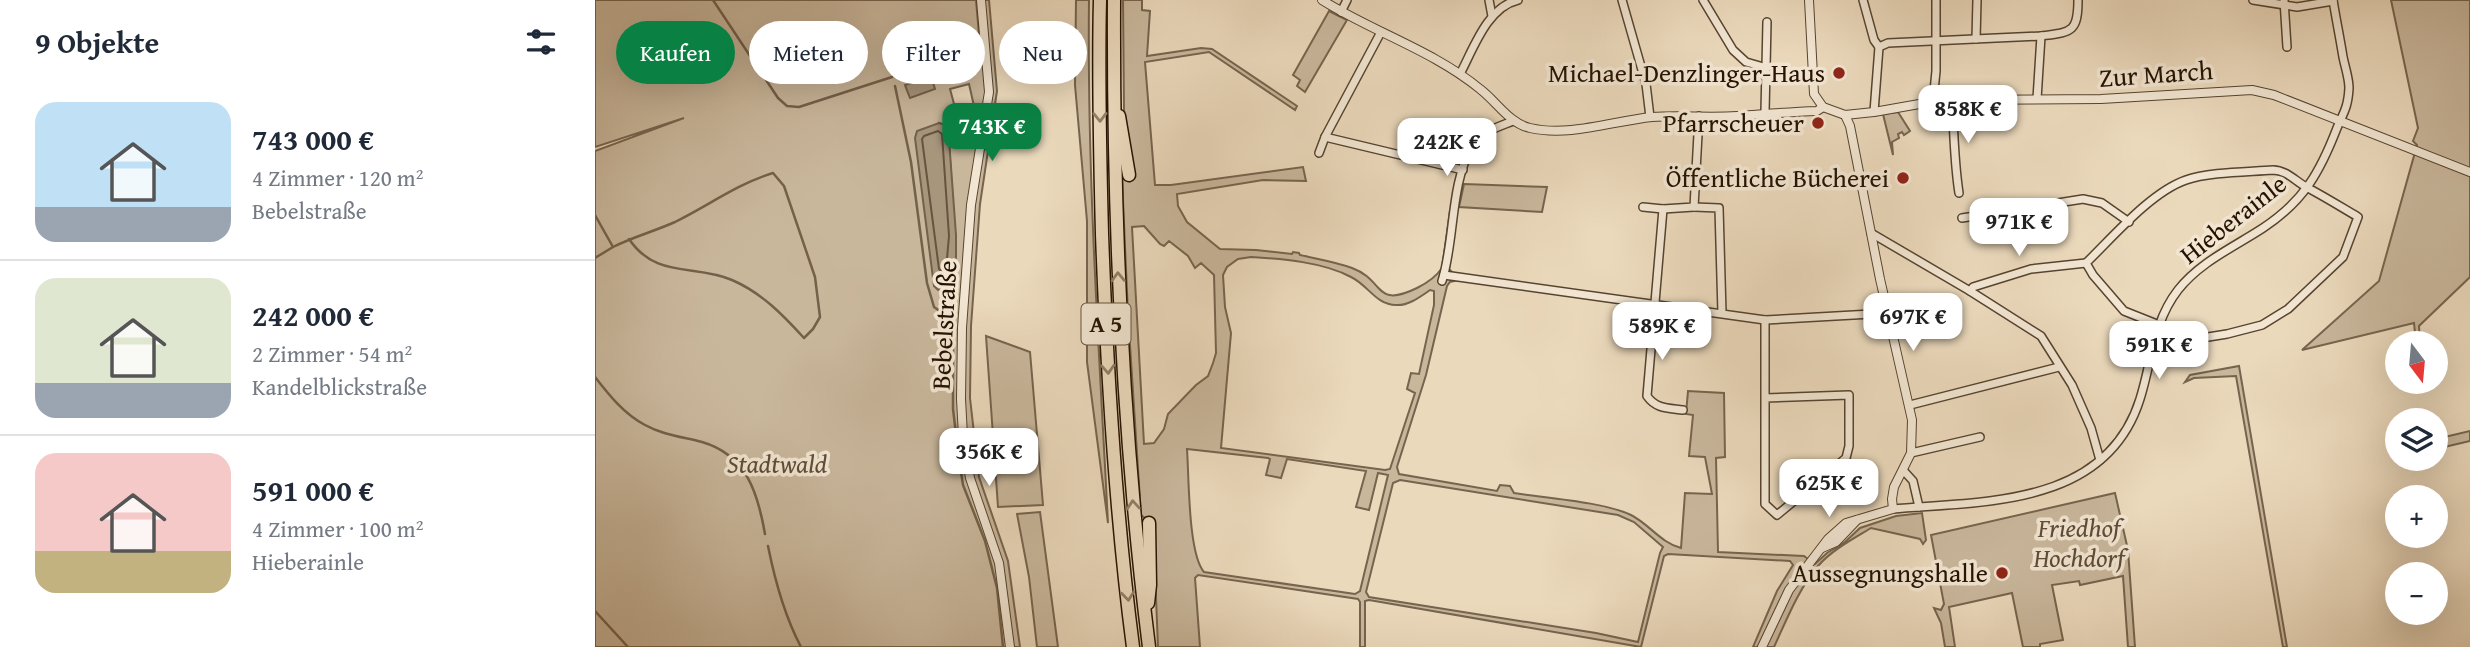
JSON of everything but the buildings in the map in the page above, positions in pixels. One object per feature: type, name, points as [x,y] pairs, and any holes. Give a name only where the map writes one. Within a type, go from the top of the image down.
[{"type":"highway","name":"A 5","points":[[1100,0],[1105,304],[1112,430],[1133,647]]},
{"type":"highway","name":"A 5","points":[[1114,0],[1119,288],[1135,534],[1149,647]]},
{"type":"highway","points":[[1114,95],[1124,134],[1129,175]]},
{"type":"highway","points":[[1145,621],[1150,585],[1150,523]]},
{"type":"street","name":"Bebelstraße","points":[[981,0],[989,92],[971,205],[962,328],[961,399],[963,436],[970,478],[999,563],[1010,647]]},
{"type":"street","points":[[1322,0],[1460,74],[1493,100],[1513,121],[1528,127],[1543,130],[1569,129],[1650,117],[1737,116],[1765,112],[1817,111],[1823,107]]},
{"type":"street","points":[[1341,12],[1347,0]]},
{"type":"street","points":[[1489,0],[1492,16]]},
{"type":"street","points":[[1460,74],[1492,16],[1514,0]]},
{"type":"street","points":[[1622,0],[1646,84],[1650,117]]},
{"type":"street","points":[[1703,0],[1733,50],[1747,62],[1766,68]]},
{"type":"street","points":[[1809,0],[1814,93],[1823,107],[1845,115],[1850,126],[1910,405],[1913,433],[1910,453],[1894,487],[1893,509]]},
{"type":"street","points":[[1863,0],[1874,40],[1879,47],[1874,112]]},
{"type":"street","points":[[1933,102],[1936,0]]},
{"type":"street","points":[[1976,38],[1977,0]]},
{"type":"street","points":[[1879,47],[1888,43],[2062,33],[2074,27],[2078,15],[2078,0]]},
{"type":"street","points":[[2253,0],[2297,7],[2333,1]]},
{"type":"street","name":"Hieberainle","points":[[1762,647],[1799,574],[1828,539],[1846,523],[1893,509],[1974,505],[2033,493],[2057,486],[2100,460],[2130,422],[2139,401],[2158,325],[2179,289],[2196,271],[2268,225],[2307,188],[2321,168],[2347,109],[2349,85],[2333,1]]},
{"type":"street","points":[[2285,3],[2287,47]]},
{"type":"street","points":[[1765,112],[1767,22]]},
{"type":"street","points":[[1319,153],[1381,32]]},
{"type":"street","points":[[2036,99],[2041,36]]},
{"type":"street","name":"Zur March","points":[[1845,115],[1952,99],[2114,99],[2252,90],[2274,95],[2470,172]]},
{"type":"street","points":[[1952,99],[1955,140],[1953,154],[1959,193]]},
{"type":"street","points":[[1694,207],[1699,116]]},
{"type":"street","points":[[1513,121],[1482,136],[1472,146],[1463,170],[1443,278],[1557,290],[1765,320],[1889,313]]},
{"type":"street","points":[[1325,137],[1463,170]]},
{"type":"street","points":[[1970,290],[2031,269],[2086,263],[2149,202],[2188,179],[2279,170],[2358,217],[2343,257],[2288,309],[2262,325],[2202,338],[2187,336],[2124,311],[2086,263]]},
{"type":"street","points":[[1962,218],[2083,199],[2102,203],[2129,222]]},
{"type":"street","points":[[1643,207],[1719,208],[1722,313]]},
{"type":"street","points":[[1663,209],[1647,396],[1653,404],[1683,410]]},
{"type":"street","points":[[1871,233],[1970,290],[2041,336],[2074,391],[2091,428],[2100,460]]},
{"type":"street","points":[[1765,320],[1765,398],[1765,504],[1777,515],[1846,458],[1849,446],[1849,395],[1765,398]]},
{"type":"street","points":[[1910,405],[2059,367]]},
{"type":"street","points":[[1910,453],[1980,437]]},
{"type":"street","points":[[1903,470],[1913,481],[1919,507]]},
{"type":"green space","name":"Stadtwald","points":[[595,0],[976,0],[978,21],[882,21],[882,84],[969,84],[985,84],[985,21],[979,21],[977,0],[989,0],[997,91],[980,204],[971,326],[970,398],[979,477],[1008,561],[1020,647],[595,647],[595,151],[684,118],[595,147]],"holes":[[[969,84],[976,115],[957,115],[950,89]],[[939,123],[948,126],[956,257]]]},
{"type":"green space","points":[[1076,0],[1089,0],[1092,196],[1108,523],[1087,362],[1087,221],[1075,85],[1087,84],[1087,21],[1076,21]]},
{"type":"green space","points":[[1123,0],[1142,0],[1142,10],[1150,11],[1147,56],[1201,48],[1212,49],[1297,106],[1295,110],[1209,52],[1145,62],[1155,185],[1303,167],[1306,181],[1263,180],[1177,194],[1178,206],[1187,222],[1220,249],[1299,253],[1363,273],[1386,294],[1403,294],[1421,286],[1442,268],[1450,211],[1457,212],[1449,269],[1453,273],[1615,300],[1612,302],[1458,280],[1450,282],[1426,375],[1397,467],[1399,474],[1497,491],[1500,485],[1510,486],[1514,493],[1606,507],[1631,515],[1667,542],[1681,548],[1685,493],[1712,494],[1705,457],[1689,456],[1693,415],[1686,414],[1688,391],[1724,393],[1725,457],[1716,458],[1718,552],[1804,556],[1815,564],[1860,528],[1896,516],[1922,513],[1926,540],[1923,544],[1920,539],[1871,528],[1836,550],[1818,566],[1805,585],[1774,647],[1753,647],[1777,591],[1793,565],[1790,561],[1668,554],[1664,556],[1641,647],[1369,600],[1365,601],[1365,647],[1360,647],[1358,599],[1198,575],[1195,578],[1200,647],[1158,647],[1153,524],[1141,515],[1128,314],[1122,178],[1135,175],[1124,110]],"holes":[[[1144,226],[1160,244],[1164,246],[1169,241],[1188,256],[1195,268],[1201,263],[1214,275],[1216,353],[1208,376],[1168,414],[1164,429],[1154,443],[1144,444],[1132,227]],[[1238,259],[1276,259],[1328,268],[1357,280],[1377,298],[1389,304],[1405,304],[1430,290],[1434,291],[1434,305],[1419,374],[1411,373],[1407,389],[1415,393],[1390,469],[1221,448],[1231,333],[1225,307],[1223,275],[1227,267]],[[1187,449],[1268,458],[1270,459],[1266,475],[1281,478],[1287,459],[1366,471],[1356,507],[1369,510],[1378,473],[1388,475],[1360,591],[1355,594],[1204,572],[1195,549]],[[1400,480],[1618,515],[1634,522],[1663,547],[1638,642],[1369,597],[1366,592],[1393,483]]]},
{"type":"green space","points":[[2391,0],[2470,0],[2470,277],[2419,326],[2419,331],[2415,331],[2414,323],[2302,350],[2379,281],[2417,145],[2413,141],[2418,128]]},
{"type":"green space","points":[[1329,11],[1347,20],[1305,92],[1297,86],[1300,80],[1293,75]]},
{"type":"green space","points":[[1898,112],[1910,131],[1904,135],[1902,132],[1898,134],[1899,138],[1892,142],[1893,155],[1883,114]]},
{"type":"green space","points":[[1464,184],[1547,187],[1542,212],[1459,207]]},
{"type":"green space","points":[[986,336],[1030,352],[1043,505],[998,507]]},
{"type":"green space","points":[[2239,366],[2287,647],[2283,647],[2236,376],[2194,378],[2185,382],[2190,375]]},
{"type":"green space","points":[[2470,431],[2470,441],[2448,446],[2448,436]]},
{"type":"green space","name":"Friedhof Hochdorf","points":[[2115,493],[2128,550],[2135,647],[2128,647],[2123,576],[2080,585],[2079,581],[2052,585],[2063,640],[2040,644],[2040,647],[2023,647],[2012,593],[1949,607],[1955,647],[1945,647],[1941,623],[1934,608],[1941,610],[1944,604],[1931,535]]},
{"type":"green space","points":[[1040,512],[1058,647],[1037,647],[1029,577],[1017,514]]},
{"type":"water","points":[[933,84],[935,89],[910,98],[905,85]]},
{"type":"water","points":[[939,123],[948,126],[956,257],[950,287],[938,290],[934,286],[915,138],[917,131]]},
{"type":"waterway","points":[[713,0],[778,98],[787,106],[799,107],[882,80]]},
{"type":"waterway","points":[[895,86],[911,162],[927,283],[934,307],[951,319],[953,409],[963,485],[985,541],[997,588],[1003,647]]},
{"type":"waterway","points":[[613,247],[628,240],[636,237],[660,228],[675,222],[735,189],[773,173],[784,186],[815,277],[820,317],[804,338],[771,305],[743,285],[718,275],[663,265],[640,252],[629,239]]},
{"type":"waterway","points":[[595,215],[613,247],[595,258]]},
{"type":"waterway","points":[[595,377],[611,397],[637,421],[666,433],[702,442],[730,456],[740,466],[754,491],[765,534]]},
{"type":"waterway","points":[[768,546],[781,598],[801,647]]},
{"type":"waterway","points":[[595,611],[628,647]]},
{"type":"place","name":"Michael-Denzlinger-Haus","points":[[1839,73]]},
{"type":"place","name":"Pfarrscheuer","points":[[1818,123]]},
{"type":"place","name":"Öffentliche Bücherei","points":[[1903,178]]},
{"type":"place","name":"Aussegnungshalle","points":[[2002,573]]}]
